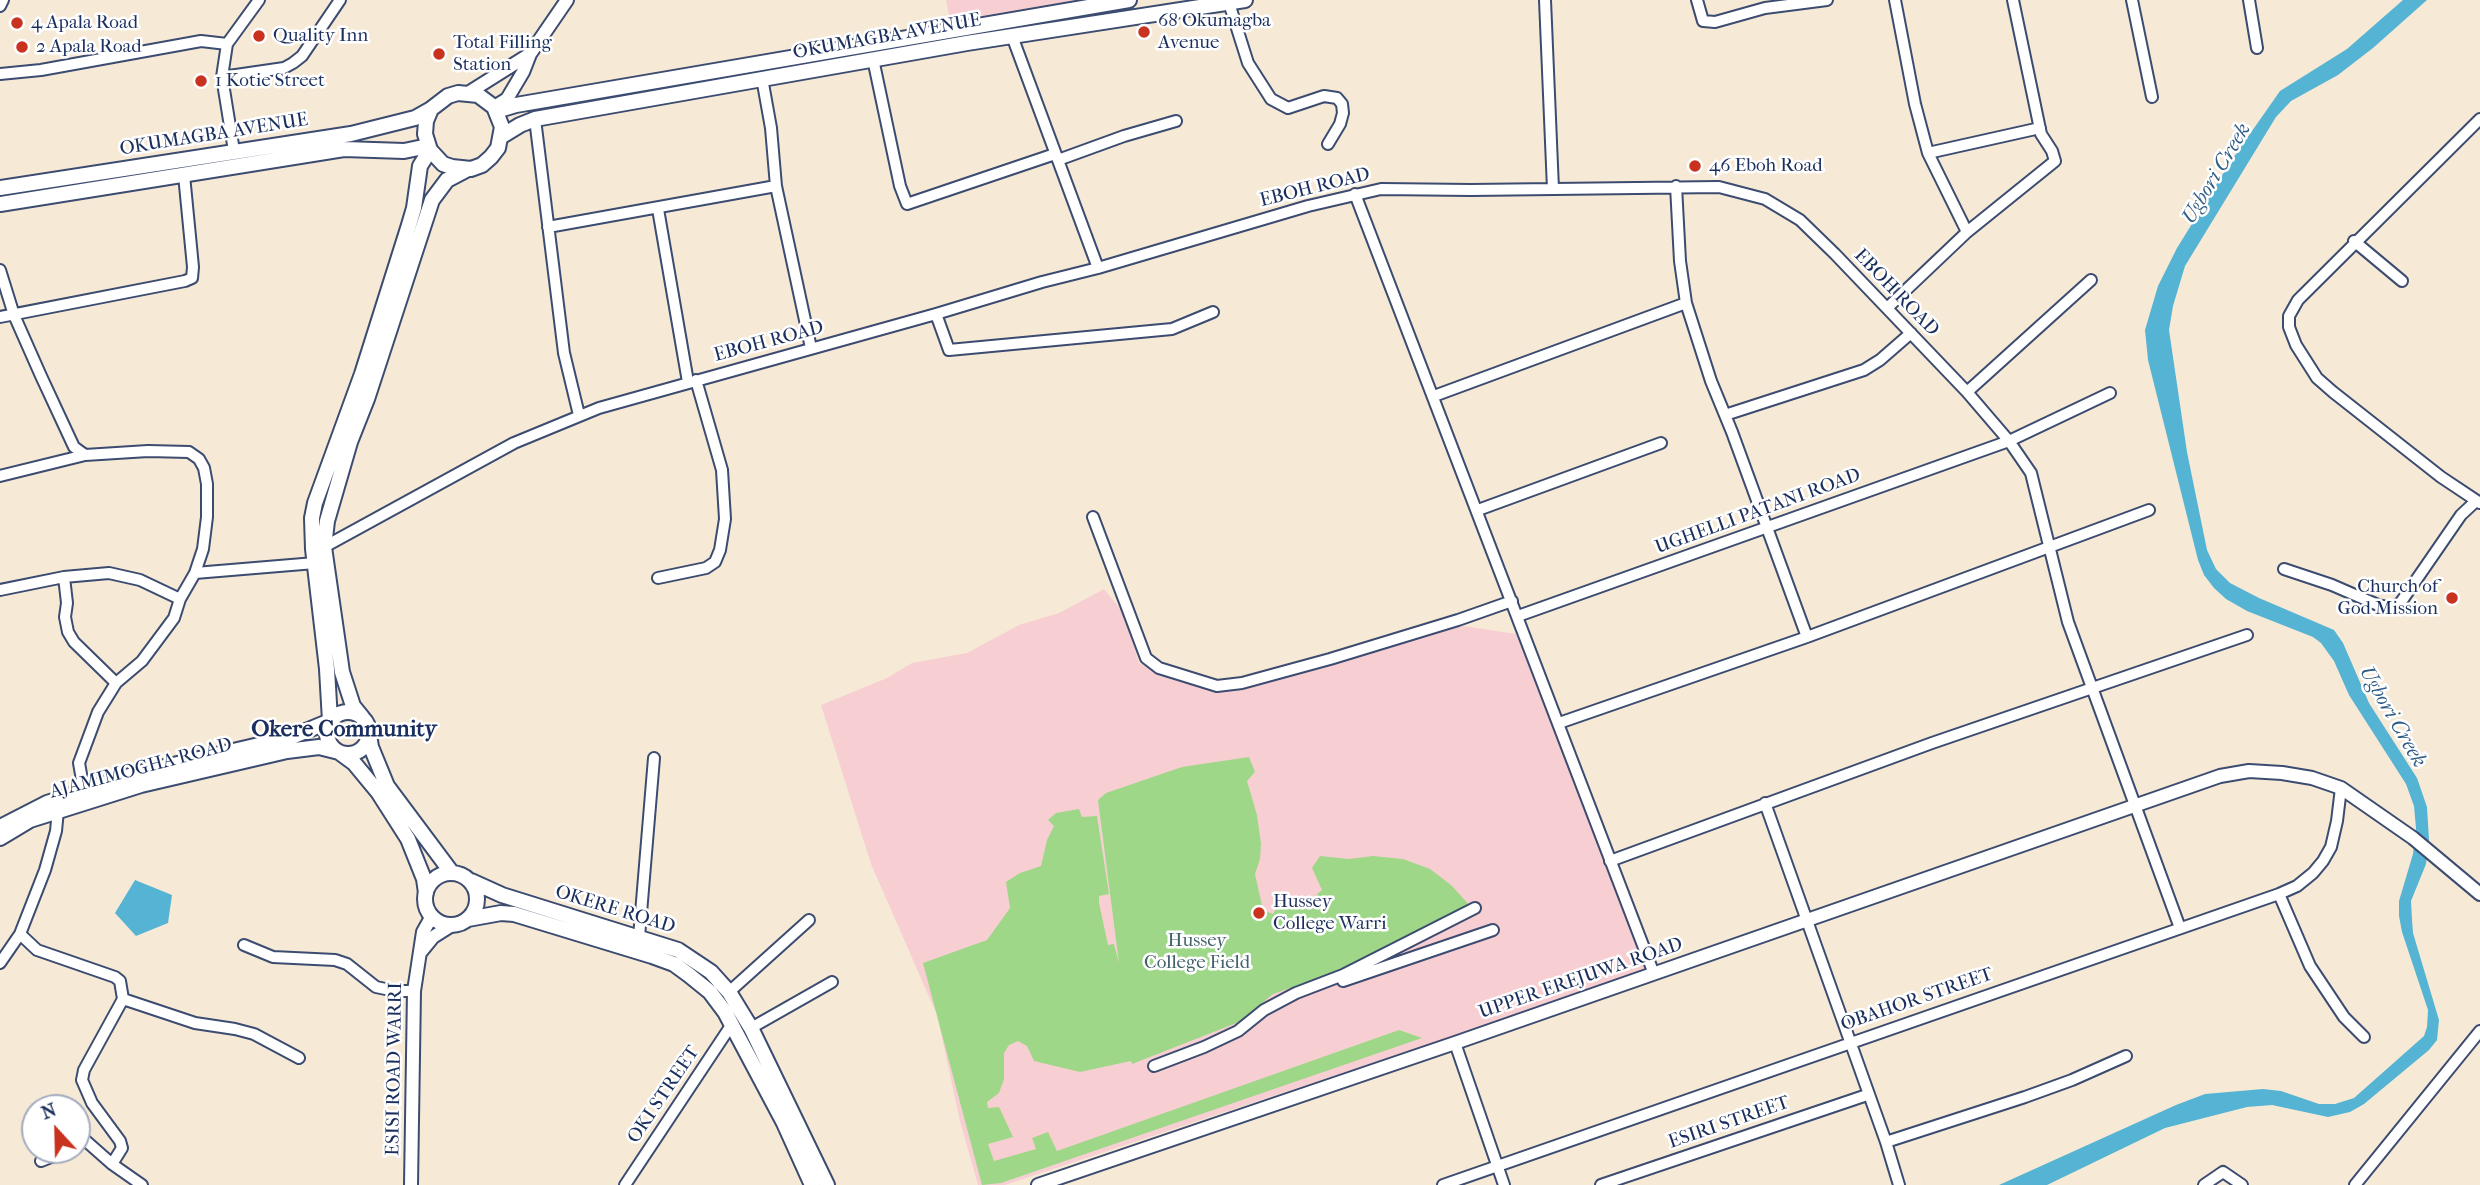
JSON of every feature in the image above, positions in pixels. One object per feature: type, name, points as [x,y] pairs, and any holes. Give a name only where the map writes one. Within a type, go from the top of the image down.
[{"type":"main road","name":"OKUMAGBA AVENUE","points":[[495,109],[1129,0]]},
{"type":"main road","name":"OKUMAGBA AVENUE","points":[[502,136],[536,119],[873,59],[1245,0]]},
{"type":"main road","points":[[452,873],[387,786],[371,747],[368,727],[353,706],[342,671],[324,547],[329,510],[432,200],[447,180],[482,165],[491,157],[502,136],[500,119],[487,100],[468,93],[448,96],[431,109],[426,121],[425,134],[429,148],[443,164],[471,169]]},
{"type":"main road","name":"OKUMAGBA AVENUE","points":[[0,188],[351,134],[415,118],[431,109]]},
{"type":"main road","name":"OKUMAGBA AVENUE","points":[[0,204],[344,149],[404,151],[429,148]]},
{"type":"main road","points":[[330,721],[312,532],[315,503],[362,374],[409,225],[420,166],[429,148]]},
{"type":"main road","points":[[362,717],[356,713],[342,713],[330,721],[327,738],[334,749],[354,762],[363,773],[408,839],[424,879],[425,902],[432,916],[441,923],[452,925],[468,919],[477,905],[475,888],[471,881],[452,873],[435,878],[426,894]]},
{"type":"main road","name":"AJAMIMOGHA ROAD","points":[[0,827],[47,803],[139,773],[289,738],[330,721]]},
{"type":"main road","points":[[339,752],[359,751],[369,734]]},
{"type":"main road","name":"AJAMIMOGHA ROAD","points":[[0,838],[30,820],[141,785],[287,751],[319,747],[339,752]]},
{"type":"main road","name":"OKERE ROAD","points":[[471,881],[502,895],[678,950],[711,972],[729,992],[751,1028],[827,1185]]},
{"type":"main road","name":"OKERE ROAD","points":[[468,919],[501,913],[514,914],[674,964],[710,992],[732,1024],[784,1123],[812,1185]]},
{"type":"street","points":[[0,6],[3,0]]},
{"type":"street","points":[[234,151],[222,77],[227,44],[258,0]]},
{"type":"street","points":[[222,77],[284,68],[293,63],[302,56],[340,0]]},
{"type":"street","points":[[495,109],[508,99],[530,54],[566,0]]},
{"type":"street","points":[[1545,0],[1553,189]]},
{"type":"street","points":[[1696,0],[1703,21],[1715,22],[1765,8],[1827,0]]},
{"type":"street","points":[[1895,0],[1915,104],[1928,153],[1967,232]]},
{"type":"street","points":[[1887,308],[1967,232],[2055,161],[2040,128],[2013,0]]},
{"type":"street","points":[[2132,0],[2152,97]]},
{"type":"street","points":[[2249,0],[2258,48]]},
{"type":"street","points":[[1229,3],[1248,63],[1271,99],[1288,108],[1324,96],[1337,98],[1342,104],[1340,124],[1328,144]]},
{"type":"street","points":[[1012,36],[1098,268]]},
{"type":"street","points":[[0,74],[201,41],[227,44]]},
{"type":"street","points":[[468,93],[530,54]]},
{"type":"street","points":[[873,59],[900,186],[907,204],[1176,121]]},
{"type":"street","points":[[762,78],[771,128],[776,186],[811,348]]},
{"type":"street","points":[[536,119],[564,353],[579,415]]},
{"type":"street","points":[[2284,569],[2332,585],[2378,606],[2393,608],[2401,602],[2461,514],[2478,502],[2441,477],[2333,393],[2318,378],[2296,345],[2289,327],[2289,316],[2294,305],[2354,241],[2480,119]]},
{"type":"street","points":[[1928,153],[2040,128]]},
{"type":"street","points":[[0,317],[192,278],[184,175]]},
{"type":"street","points":[[548,227],[776,186]]},
{"type":"street","points":[[1676,186],[1680,261],[1686,303],[1711,381],[1807,636]]},
{"type":"street","name":"EBOH ROAD","points":[[324,547],[514,443],[579,415],[1308,206],[1381,189],[1719,187],[1765,200],[1800,220],[1967,392],[2009,441],[2031,473],[2068,622],[2180,928]]},
{"type":"street","points":[[1355,194],[1654,974]]},
{"type":"street","points":[[658,209],[692,381],[722,470],[725,519],[720,551],[715,562],[706,568],[658,578]]},
{"type":"street","points":[[2354,241],[2402,281]]},
{"type":"street","points":[[0,270],[14,315],[74,447],[85,455]]},
{"type":"street","points":[[1967,392],[2091,280]]},
{"type":"street","points":[[1434,396],[1686,303]]},
{"type":"street","points":[[936,314],[949,349],[1172,329],[1213,312]]},
{"type":"street","points":[[1725,415],[1864,370],[1911,333]]},
{"type":"street","name":"UGHELLI PATANI ROAD","points":[[1518,616],[2009,441],[2110,393]]},
{"type":"street","points":[[1478,510],[1661,443]]},
{"type":"street","points":[[0,476],[85,455],[176,451],[190,452],[199,459],[205,476],[208,501],[203,549],[195,573],[180,599],[174,618],[142,661],[116,683],[98,712],[79,763],[84,791]]},
{"type":"street","points":[[1559,723],[1807,636],[2149,510]]},
{"type":"street","points":[[1093,517],[1146,658],[1159,668],[1217,686],[1242,683],[1330,659],[1512,601]]},
{"type":"street","points":[[195,573],[315,563]]},
{"type":"street","points":[[0,590],[64,577],[109,573],[140,580],[180,599]]},
{"type":"street","points":[[64,577],[68,632],[74,642],[116,683]]},
{"type":"street","points":[[1610,861],[1765,803],[2247,635]]},
{"type":"street","points":[[639,937],[654,758]]},
{"type":"street","name":"UPPER EREJUWA ROAD","points":[[1038,1185],[1807,921],[2192,784],[2249,771],[2312,778],[2341,788],[2413,838],[2479,892]]},
{"type":"street","name":"OBAHOR STREET","points":[[1443,1185],[2279,894],[2305,880],[2323,861],[2331,847],[2341,788]]},
{"type":"street","points":[[1765,803],[1899,1185]]},
{"type":"street","points":[[0,963],[20,934],[45,870],[56,831],[58,810]]},
{"type":"street","points":[[2279,894],[2310,966],[2344,1017],[2364,1037]]},
{"type":"street","points":[[1154,1066],[1238,1031],[1264,1010],[1343,975],[1475,908]]},
{"type":"street","name":"ESISI ROAD WARRI","points":[[411,1185],[414,991],[423,932],[432,916]]},
{"type":"street","points":[[729,992],[809,920]]},
{"type":"street","points":[[419,953],[433,937],[452,925]]},
{"type":"street","points":[[1280,1002],[1493,930]]},
{"type":"street","points":[[20,934],[37,950],[120,981],[124,999],[84,1070],[82,1080],[92,1104],[120,1141],[121,1148],[112,1164]]},
{"type":"street","points":[[244,945],[273,957],[335,960],[347,964],[376,987],[414,991]]},
{"type":"street","points":[[751,1028],[832,982]]},
{"type":"street","points":[[124,999],[195,1023],[254,1034],[299,1058]]},
{"type":"street","name":"OKI STREET","points":[[625,1185],[732,1024]]},
{"type":"street","points":[[2355,1185],[2480,1031]]},
{"type":"street","points":[[1455,1043],[1504,1185]]},
{"type":"street","points":[[1886,1142],[2037,1093],[2126,1056]]},
{"type":"street","name":"ESIRI STREET","points":[[1601,1185],[1867,1095]]},
{"type":"street","points":[[91,1145],[142,1185]]},
{"type":"street","points":[[2204,1185],[2223,1172],[2242,1185]]},
{"type":"shaded area","points":[[946,0],[1079,0],[950,21]]},
{"type":"shaded area","name":"Hussey College Warri","points":[[1104,589],[1123,612],[1139,663],[1164,673],[1227,684],[1464,626],[1516,634],[1649,973],[1005,1185],[978,1185],[960,1121],[937,1015],[871,864],[821,705],[887,678],[912,663],[967,653],[1019,625],[1059,613]]},
{"type":"green space","name":"Hussey College Field","points":[[1249,757],[1255,772],[1247,781],[1257,815],[1261,844],[1255,874],[1263,910],[1273,914],[1281,900],[1292,897],[1308,902],[1322,890],[1312,868],[1320,856],[1403,859],[1430,869],[1451,885],[1472,908],[1343,970],[1273,994],[1239,1022],[1132,1064],[1131,1061],[1080,1072],[1034,1061],[1027,1046],[1018,1041],[1009,1045],[1004,1053],[1004,1079],[999,1093],[987,1102],[988,1108],[999,1107],[1013,1137],[988,1144],[994,1161],[1036,1149],[1032,1138],[1048,1132],[1057,1151],[1399,1030],[1422,1038],[1001,1183],[982,1185],[923,963],[987,940],[1010,908],[1006,882],[1020,873],[1041,866],[1047,840],[1054,826],[1048,820],[1056,813],[1079,809],[1082,817],[1097,816],[1109,894],[1099,896],[1099,903],[1108,945],[1114,944],[1119,963],[1098,800],[1106,793],[1182,767]]},
{"type":"water","points":[[2403,0],[2427,0],[2373,48],[2338,75],[2291,101],[2276,117],[2185,266],[2169,330],[2187,452],[2207,550],[2216,569],[2230,583],[2259,598],[2334,630],[2343,643],[2369,703],[2417,778],[2427,807],[2429,840],[2426,864],[2411,901],[2412,920],[2413,933],[2439,1020],[2437,1040],[2429,1050],[2364,1104],[2350,1112],[2328,1117],[2272,1105],[2247,1107],[2165,1128],[2047,1185],[1999,1185],[2205,1094],[2263,1089],[2281,1091],[2319,1104],[2335,1104],[2354,1098],[2424,1036],[2428,1010],[2399,916],[2399,901],[2413,854],[2416,828],[2414,806],[2406,784],[2349,695],[2334,661],[2321,643],[2226,599],[2204,575],[2148,360],[2145,330],[2158,286],[2177,248],[2231,161],[2280,91],[2347,49]]},
{"type":"water","points":[[135,880],[172,895],[168,923],[136,936],[115,913]]},
{"type":"place","name":"4 Apala Road","points":[[17,23]]},
{"type":"place","name":"68 Okumagba Avenue","points":[[1144,32]]},
{"type":"place","name":"Quality Inn","points":[[259,36]]},
{"type":"place","name":"2 Apala Road","points":[[22,47]]},
{"type":"place","name":"Total Filling Station","points":[[439,54]]},
{"type":"place","name":"1 Kotie Street","points":[[201,81]]},
{"type":"place","name":"46 Eboh Road","points":[[1695,166]]},
{"type":"place","name":"Church of God Mission","points":[[2452,598]]},
{"type":"place","name":"Hussey College Warri","points":[[1259,913]]},
{"type":"district","name":"Okere Community","points":[[344,730]]},
{"type":"water label","name":"Ugbori Creek","points":[[2217,174]]},
{"type":"water label","name":"Ugbori Creek","points":[[2392,717]]}]
